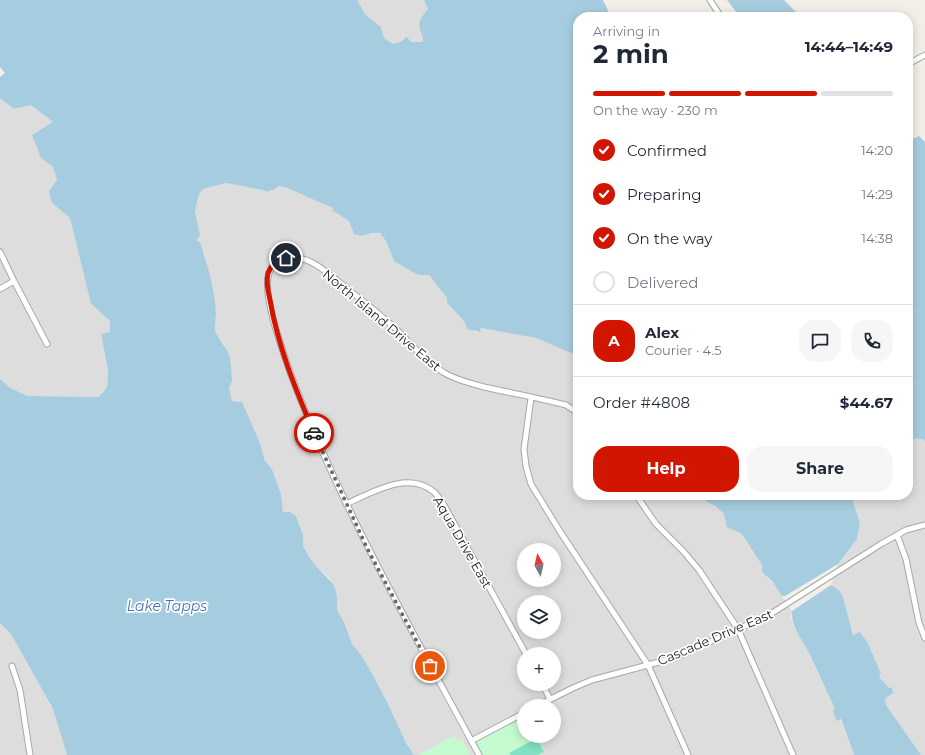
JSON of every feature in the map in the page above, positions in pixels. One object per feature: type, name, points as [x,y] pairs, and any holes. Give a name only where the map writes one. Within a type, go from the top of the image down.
[{"type":"street","points":[[710,0],[718,12]]},
{"type":"street","points":[[913,61],[925,54]]},
{"type":"street","points":[[0,252],[47,344]]},
{"type":"street","name":"North Island Drive East","points":[[479,755],[380,574],[322,452],[284,356],[270,303],[267,279],[270,270],[280,259],[298,258],[322,268],[385,319],[422,356],[445,374],[453,378],[475,384],[566,405],[573,410]]},
{"type":"street","points":[[0,289],[14,281]]},
{"type":"street","points":[[531,398],[524,449],[526,466],[531,484],[559,530],[648,665],[688,755]]},
{"type":"street","name":"Aqua Drive East","points":[[346,504],[388,486],[403,483],[420,485],[434,492],[445,507],[522,647]]},
{"type":"street","points":[[639,500],[656,524],[684,552],[699,570],[738,629],[793,755]]},
{"type":"street","name":"Cascade Drive East","points":[[550,699],[592,680],[674,658],[777,611],[841,569],[897,535],[906,530],[925,525]]},
{"type":"street","points":[[897,535],[906,559],[919,623],[925,638]]},
{"type":"street","points":[[12,666],[20,690],[30,755]]},
{"type":"street","points":[[546,691],[550,699]]},
{"type":"street","points":[[471,741],[517,717]]},
{"type":"shaded area","points":[[357,0],[424,0],[428,9],[424,15],[423,42],[411,42],[403,39],[400,42],[393,44],[384,38],[381,27],[365,14]]},
{"type":"shaded area","points":[[0,98],[14,109],[31,105],[54,122],[41,158],[53,167],[57,180],[52,203],[70,218],[91,304],[110,321],[110,332],[101,334],[108,370],[107,387],[99,397],[28,396],[10,388],[0,379]]},
{"type":"shaded area","points":[[226,183],[268,192],[279,186],[287,188],[334,208],[333,210],[349,221],[362,236],[376,232],[382,235],[394,261],[416,274],[429,275],[447,298],[447,303],[476,333],[479,332],[481,328],[536,338],[573,354],[573,500],[709,500],[724,514],[726,524],[730,529],[741,533],[762,565],[762,571],[774,584],[792,611],[791,617],[794,627],[808,651],[835,709],[837,720],[840,719],[854,755],[470,755],[462,740],[457,741],[454,736],[419,755],[414,755],[406,743],[373,675],[352,644],[344,622],[337,610],[337,596],[330,579],[316,566],[303,546],[302,532],[296,516],[290,512],[283,512],[281,494],[272,469],[265,461],[260,443],[253,427],[239,401],[232,402],[229,388],[232,381],[223,343],[214,328],[216,313],[212,288],[205,255],[198,242],[195,211],[199,194],[203,189]]},
{"type":"shaded area","points":[[913,438],[922,439],[925,441],[925,755],[921,755],[886,705],[885,699],[891,695],[892,687],[889,688],[879,677],[881,674],[868,643],[860,632],[853,635],[843,597],[839,590],[831,585],[838,564],[857,539],[860,523],[853,500],[913,500]]},
{"type":"shaded area","points":[[0,623],[11,634],[53,709],[67,755],[0,755]]},
{"type":"green space","points":[[517,720],[517,743],[540,743],[545,752],[540,755],[482,755],[477,744],[478,740]]},
{"type":"green space","points":[[455,736],[457,741],[462,740],[470,755],[419,755]]},
{"type":"green space","points":[[528,743],[540,743],[544,752],[538,755],[511,755],[509,753]]},
{"type":"water","name":"Lake Tapps","points":[[0,0],[357,0],[365,14],[381,27],[384,38],[393,44],[400,42],[407,37],[411,42],[423,42],[419,24],[428,9],[424,0],[603,0],[609,12],[573,12],[573,354],[536,338],[481,328],[480,332],[467,329],[465,322],[447,303],[447,298],[429,275],[416,274],[394,261],[386,241],[380,233],[372,233],[362,236],[354,234],[349,221],[332,210],[333,208],[287,188],[279,186],[268,192],[226,183],[203,189],[199,194],[195,211],[200,236],[197,239],[203,250],[212,286],[216,313],[215,331],[230,356],[232,381],[229,388],[232,401],[242,402],[260,443],[265,461],[272,469],[281,494],[283,512],[290,512],[296,516],[303,535],[303,546],[316,566],[334,585],[337,596],[337,610],[344,622],[352,644],[361,655],[373,675],[406,743],[414,755],[67,755],[53,709],[11,634],[0,623],[0,379],[10,388],[28,396],[99,397],[107,387],[108,370],[101,334],[110,332],[110,321],[91,304],[70,218],[52,203],[49,191],[57,180],[53,167],[41,158],[32,135],[53,122],[31,105],[14,109],[0,98],[0,77],[5,73],[0,67]]},
{"type":"water","points":[[727,0],[784,0],[796,12],[736,12]]},
{"type":"water","points":[[919,136],[925,142],[925,441],[922,439],[913,438],[913,139]]},
{"type":"water","points":[[706,500],[853,500],[860,523],[857,539],[838,564],[785,596],[782,596],[772,581],[762,571],[762,565],[741,533],[727,527],[724,514],[714,505]]},
{"type":"water","points":[[831,585],[839,590],[843,597],[853,635],[860,632],[868,643],[881,674],[879,677],[889,688],[892,687],[893,693],[885,699],[886,705],[921,755],[854,755],[841,719],[837,721],[833,711],[835,709],[809,653],[795,628],[792,617],[792,611]]},
{"type":"way so far","points":[[314,433],[367,548],[430,666]]},
{"type":"route","points":[[286,258],[280,259],[268,273],[268,292],[272,313],[284,356],[314,433]]}]
